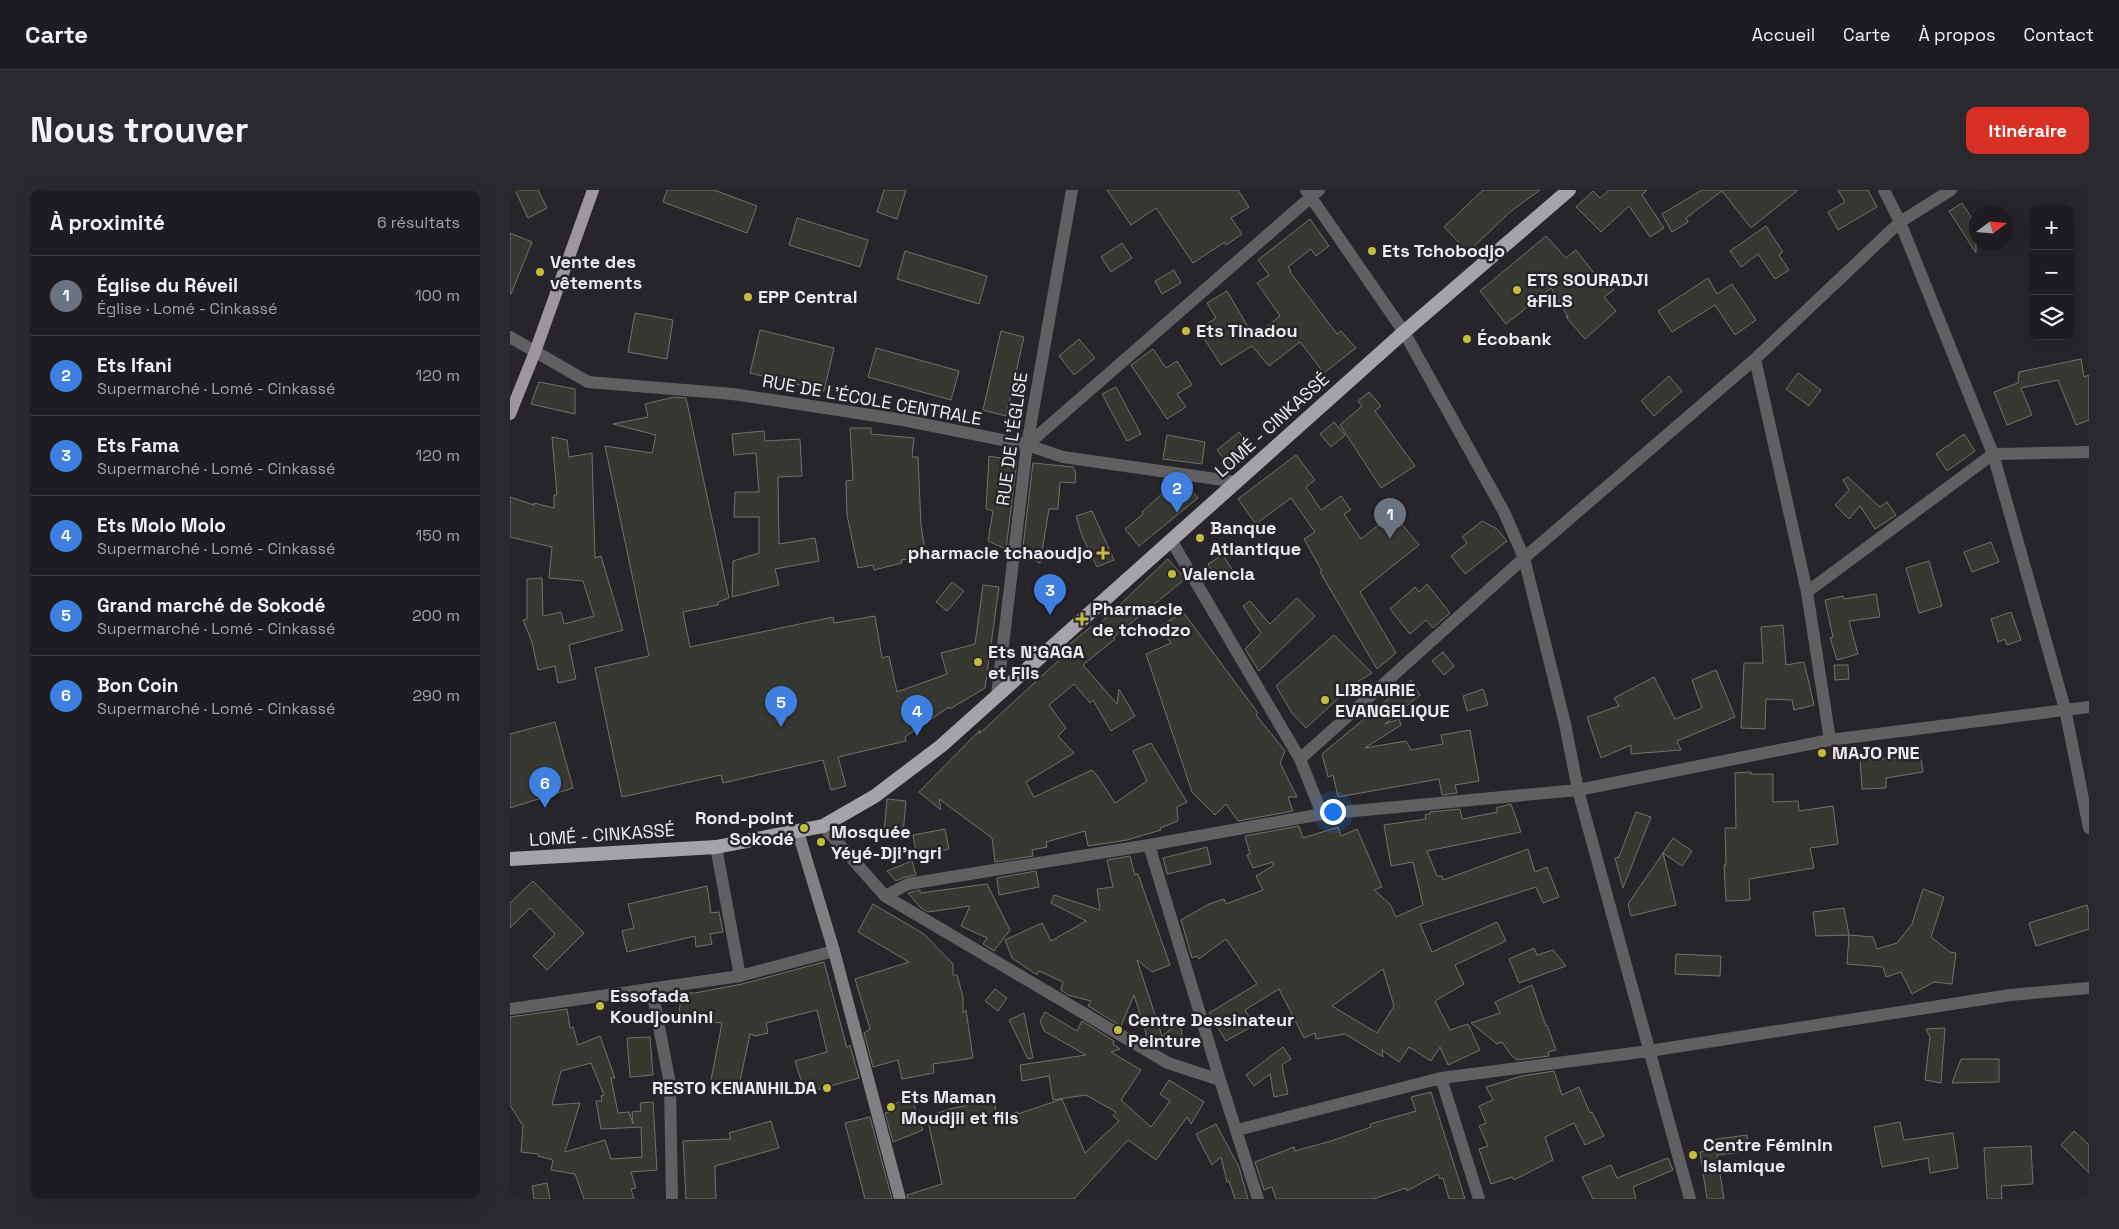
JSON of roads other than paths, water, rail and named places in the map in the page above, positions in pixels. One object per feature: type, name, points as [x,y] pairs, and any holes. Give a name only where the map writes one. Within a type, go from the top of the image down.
[{"type":"highway","name":"LOMÉ - CINKASSÉ","points":[[510,860],[716,847],[823,826],[875,796],[941,746],[1404,332],[1569,190]]},
{"type":"main road","points":[[510,414],[535,352],[593,190]]},
{"type":"main road","points":[[798,832],[834,951],[900,1199]]},
{"type":"street","name":"RUE DE L'ÉGLISE","points":[[997,695],[1027,445],[1072,190]]},
{"type":"street","points":[[1884,190],[1900,222],[1993,454],[2065,709],[2089,828]]},
{"type":"street","points":[[1300,759],[1524,558],[1755,359],[1900,222],[1951,190]]},
{"type":"street","points":[[1027,445],[1312,192],[1404,332],[1504,512],[1524,558],[1566,724],[1578,790],[1690,1199]]},
{"type":"street","name":"RUE DE L'ÉCOLE CENTRALE","points":[[510,338],[588,382],[733,394],[903,420],[1027,445],[1063,457],[1236,482]]},
{"type":"street","points":[[1755,359],[1807,592],[1830,740]]},
{"type":"street","points":[[1807,592],[1993,454],[2089,452]]},
{"type":"street","points":[[1171,540],[1300,759],[1322,814]]},
{"type":"street","points":[[885,896],[908,884],[1149,845],[1322,814],[1578,790],[1830,740],[2089,707]]},
{"type":"street","points":[[823,826],[885,896],[1168,1063],[1220,1080]]},
{"type":"street","points":[[1149,845],[1258,1199]]},
{"type":"street","points":[[716,847],[740,976]]},
{"type":"street","points":[[510,1009],[740,976],[834,951]]},
{"type":"street","points":[[1237,1130],[1441,1078],[1649,1051],[2010,995],[2089,988]]},
{"type":"street","points":[[652,990],[670,1084],[672,1199]]},
{"type":"street","points":[[1441,1078],[1478,1199]]},
{"type":"place","name":"Ets Tchobodjo","points":[[1372,251]]},
{"type":"place","name":"Vente des vêtements","points":[[540,272]]},
{"type":"place","name":"ETS SOURADJI &FILS","points":[[1517,290]]},
{"type":"place","name":"EPP Central","points":[[748,297]]},
{"type":"place","name":"Ets Tinadou","points":[[1186,331]]},
{"type":"place","name":"Écobank","points":[[1467,339]]},
{"type":"place","name":"Ets Ifani","points":[[1177,513]]},
{"type":"place","name":"Banque Atlantique","points":[[1200,538]]},
{"type":"place","name":"Église du Réveil","points":[[1390,539]]},
{"type":"place","name":"pharmacie tchaoudjo","points":[[1103,553]]},
{"type":"place","name":"Valencia","points":[[1172,574]]},
{"type":"place","name":"Ets Fama","points":[[1050,615]]},
{"type":"place","name":"Pharmacie de tchodzo","points":[[1082,619]]},
{"type":"place","name":"Ets N'GAGA et Fils","points":[[978,662]]},
{"type":"place","name":"LIBRAIRIE EVANGELIQUE","points":[[1325,700]]},
{"type":"place","name":"Grand marché de Sokodé","points":[[781,727]]},
{"type":"place","name":"Ets Molo Molo","points":[[917,736]]},
{"type":"place","name":"MAJO PNE","points":[[1822,753]]},
{"type":"place","name":"Bon Coin","points":[[545,808]]},
{"type":"place","name":"Rond-point Sokodé","points":[[804,828]]},
{"type":"place","name":"Mosquée Yéyé-Dji'ngri","points":[[821,842]]},
{"type":"place","name":"Essofada Koudjounini","points":[[600,1006]]},
{"type":"place","name":"Centre Dessinateur Peinture","points":[[1118,1030]]},
{"type":"place","name":"RESTO KENANHILDA","points":[[827,1088]]},
{"type":"place","name":"Ets Maman Moudjii et fils","points":[[891,1107]]},
{"type":"place","name":"Centre Féminin Islamique","points":[[1693,1155]]}]
